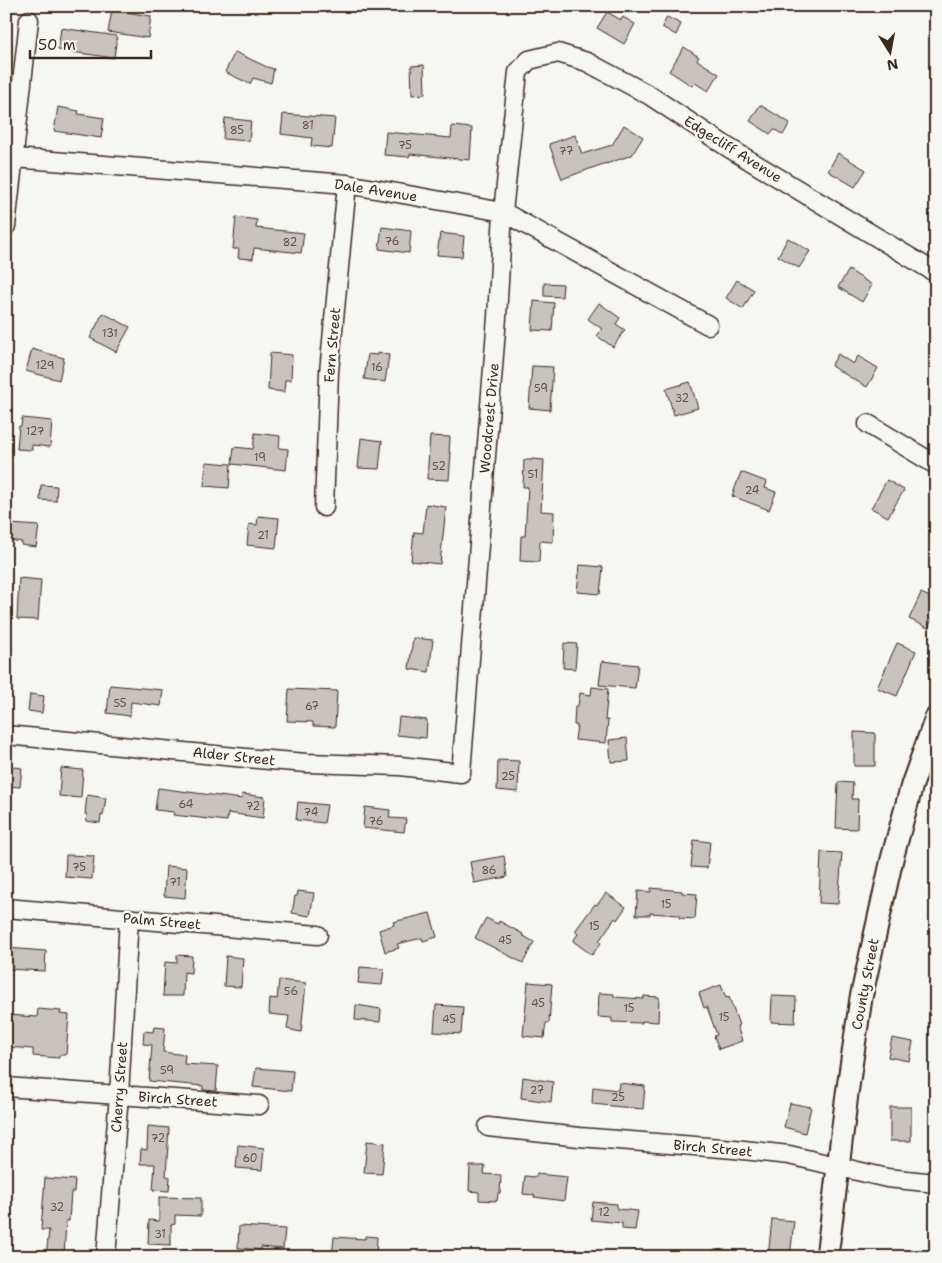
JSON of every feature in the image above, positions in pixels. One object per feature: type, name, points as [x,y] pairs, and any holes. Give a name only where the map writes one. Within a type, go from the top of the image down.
[{"type":"main road","name":"County Street","points":[[827,1257],[860,1005],[876,925],[912,785],[936,718]]},
{"type":"street","points":[[6,226],[29,20]]},
{"type":"street","name":"Edgecliff Avenue","points":[[524,64],[528,60],[558,53],[587,62],[649,95],[729,148],[936,272]]},
{"type":"street","name":"Woodcrest Drive","points":[[462,773],[497,317],[503,212],[518,72],[524,64]]},
{"type":"street","name":"Dale Avenue","points":[[14,158],[347,184],[503,212],[708,325]]},
{"type":"street","name":"Fern Street","points":[[324,507],[329,372],[347,184]]},
{"type":"street","points":[[868,424],[936,465]]},
{"type":"street","name":"Alder Street","points":[[6,735],[246,758],[307,763],[400,766],[462,773]]},
{"type":"street","name":"Palm Street","points":[[6,908],[318,935]]},
{"type":"street","name":"Cherry Street","points":[[106,1257],[129,918]]},
{"type":"street","name":"Birch Street","points":[[6,1087],[259,1105]]},
{"type":"street","name":"Birch Street","points":[[488,1127],[579,1137],[789,1155],[887,1178],[936,1183]]},
{"type":"building","points":[[112,10],[151,16],[148,38],[108,32]]},
{"type":"building","points":[[607,12],[621,20],[623,17],[635,24],[624,44],[597,28]]},
{"type":"building","points":[[667,17],[681,24],[676,35],[662,27]]},
{"type":"building","points":[[61,28],[117,36],[114,58],[58,50]]},
{"type":"building","points":[[684,47],[699,57],[697,60],[719,74],[708,91],[695,83],[692,86],[669,71]]},
{"type":"building","points":[[235,52],[274,69],[271,83],[253,78],[250,84],[225,72]]},
{"type":"building","points":[[424,65],[425,94],[412,95],[411,66]]},
{"type":"building","points":[[760,105],[790,123],[783,135],[774,129],[770,134],[750,121]]},
{"type":"building","points":[[58,107],[79,111],[78,114],[104,118],[101,138],[54,131]]},
{"type":"building","points":[[283,114],[335,118],[332,148],[311,146],[312,138],[281,134]]},
{"type":"building","points":[[225,118],[251,121],[249,141],[223,139]]},
{"type":"building","points":[[624,125],[643,137],[632,155],[562,179],[549,144],[575,135],[582,154],[612,145]]},
{"type":"building","points":[[452,126],[472,128],[470,160],[410,154],[409,157],[384,155],[386,132],[451,138]]},
{"type":"building","points":[[838,153],[866,170],[855,187],[828,171]]},
{"type":"building","points":[[236,217],[257,220],[256,228],[304,233],[301,253],[254,248],[253,259],[238,258],[239,249],[233,249]]},
{"type":"building","points":[[382,227],[411,231],[409,253],[379,249]]},
{"type":"building","points":[[440,233],[464,236],[462,257],[437,255]]},
{"type":"building","points":[[788,238],[810,251],[799,268],[778,256]]},
{"type":"building","points":[[849,270],[872,285],[862,302],[838,287]]},
{"type":"building","points":[[737,280],[754,290],[743,309],[726,298]]},
{"type":"building","points":[[544,283],[563,284],[562,297],[544,296]]},
{"type":"building","points":[[534,301],[554,303],[552,331],[532,330]]},
{"type":"building","points":[[599,303],[620,318],[616,324],[625,330],[613,347],[597,336],[602,329],[588,319]]},
{"type":"building","points":[[103,313],[130,327],[116,352],[90,338]]},
{"type":"building","points":[[32,349],[64,358],[59,380],[26,371]]},
{"type":"building","points":[[270,353],[292,355],[291,380],[285,380],[284,392],[268,390]]},
{"type":"building","points":[[377,353],[389,355],[385,382],[364,379],[368,354],[377,355]]},
{"type":"building","points":[[838,354],[853,364],[858,356],[878,368],[867,387],[831,366]]},
{"type":"building","points":[[532,366],[553,367],[550,410],[529,408]]},
{"type":"building","points":[[690,382],[698,408],[674,415],[666,389]]},
{"type":"building","points":[[22,418],[52,421],[50,447],[32,445],[32,450],[17,449],[19,426],[21,426]]},
{"type":"building","points":[[255,433],[280,436],[279,448],[288,449],[286,470],[232,464],[234,447],[253,449]]},
{"type":"building","points":[[430,436],[450,437],[449,480],[427,479]]},
{"type":"building","points":[[361,438],[382,441],[379,469],[358,468]]},
{"type":"building","points":[[524,460],[544,460],[541,511],[554,512],[553,542],[540,541],[539,562],[520,561],[521,536],[525,536],[528,487],[523,487]]},
{"type":"building","points":[[206,462],[231,464],[229,488],[204,486]]},
{"type":"building","points":[[741,472],[767,482],[765,488],[776,492],[769,510],[732,496]]},
{"type":"building","points":[[887,480],[904,490],[888,517],[871,508]]},
{"type":"building","points":[[41,485],[57,486],[56,501],[40,500]]},
{"type":"building","points":[[426,504],[446,507],[440,564],[411,561],[414,532],[423,533]]},
{"type":"building","points":[[258,516],[279,518],[276,548],[247,545],[249,524],[257,525]]},
{"type":"building","points":[[10,524],[39,526],[36,547],[21,545],[22,542],[8,540]]},
{"type":"building","points":[[580,565],[603,567],[600,594],[577,592]]},
{"type":"building","points":[[19,578],[41,580],[38,620],[17,619]]},
{"type":"building","points":[[921,593],[936,600],[936,611],[928,628],[909,619]]},
{"type":"building","points":[[413,638],[433,640],[429,672],[409,669]]},
{"type":"building","points":[[564,643],[577,644],[575,669],[563,668]]},
{"type":"building","points":[[897,643],[916,651],[897,696],[877,688]]},
{"type":"building","points":[[602,661],[638,665],[635,688],[599,685]]},
{"type":"building","points":[[110,685],[163,690],[161,706],[131,702],[130,716],[107,713]]},
{"type":"building","points":[[592,687],[608,689],[605,720],[608,720],[606,743],[575,740],[577,725],[574,725],[575,706],[578,706],[580,693],[591,695]]},
{"type":"building","points":[[289,689],[337,691],[335,727],[313,726],[313,722],[287,721]]},
{"type":"building","points":[[30,694],[44,696],[42,713],[28,711]]},
{"type":"building","points":[[399,717],[427,720],[426,738],[397,735]]},
{"type":"building","points":[[854,732],[875,733],[875,766],[854,766]]},
{"type":"building","points":[[627,738],[629,761],[611,762],[609,740]]},
{"type":"building","points":[[498,760],[519,761],[518,792],[497,790]]},
{"type":"building","points":[[6,766],[22,768],[20,787],[6,786]]},
{"type":"building","points":[[61,768],[83,770],[81,798],[59,796]]},
{"type":"building","points":[[838,782],[853,783],[852,799],[858,799],[857,829],[836,828]]},
{"type":"building","points":[[158,788],[242,799],[242,794],[265,797],[263,818],[228,813],[227,821],[173,815],[174,812],[155,810]]},
{"type":"building","points":[[87,795],[106,798],[100,823],[86,821]]},
{"type":"building","points":[[298,802],[327,805],[324,823],[296,820]]},
{"type":"building","points":[[365,807],[390,810],[389,818],[406,819],[404,832],[363,828]]},
{"type":"building","points":[[694,840],[710,842],[707,868],[691,867]]},
{"type":"building","points":[[821,852],[842,853],[838,904],[819,903]]},
{"type":"building","points":[[66,855],[94,856],[92,879],[65,877]]},
{"type":"building","points":[[504,856],[507,877],[474,883],[470,862]]},
{"type":"building","points":[[166,866],[187,868],[185,898],[164,896]]},
{"type":"building","points":[[651,888],[697,894],[695,919],[679,918],[679,915],[650,913],[650,915],[636,915],[638,891],[651,892]]},
{"type":"building","points":[[298,891],[314,893],[310,916],[292,913],[295,896],[297,896]]},
{"type":"building","points":[[606,893],[626,907],[617,920],[615,918],[592,955],[573,941],[578,934],[575,931],[595,904],[597,905]]},
{"type":"building","points":[[430,913],[437,937],[423,941],[422,938],[397,944],[399,948],[385,952],[379,930],[394,925],[393,922]]},
{"type":"building","points":[[486,918],[498,924],[499,921],[534,942],[523,963],[475,938]]},
{"type":"building","points":[[6,948],[46,951],[45,971],[6,969]]},
{"type":"building","points":[[177,955],[192,956],[191,973],[184,972],[183,996],[163,996],[165,962],[177,963]]},
{"type":"building","points":[[226,956],[243,958],[241,987],[224,986]]},
{"type":"building","points":[[360,967],[384,969],[382,985],[358,983]]},
{"type":"building","points":[[279,980],[306,983],[301,1032],[287,1029],[289,1016],[269,1014],[270,998],[277,999]]},
{"type":"building","points":[[528,982],[552,984],[549,1023],[546,1023],[544,1038],[523,1036]]},
{"type":"building","points":[[721,985],[726,998],[729,997],[739,1025],[737,1026],[742,1041],[719,1049],[714,1036],[717,1035],[707,1007],[704,1008],[699,993]]},
{"type":"building","points":[[599,993],[614,994],[614,997],[643,999],[644,996],[659,997],[658,1022],[612,1022],[612,1018],[598,1017]]},
{"type":"building","points":[[772,996],[796,997],[795,1023],[771,1022]]},
{"type":"building","points":[[356,1005],[381,1009],[380,1022],[355,1020]]},
{"type":"building","points":[[436,1005],[463,1007],[461,1034],[434,1032]]},
{"type":"building","points":[[38,1009],[61,1011],[60,1014],[69,1015],[66,1055],[59,1055],[59,1058],[33,1056],[33,1049],[6,1047],[6,1015],[37,1017]]},
{"type":"building","points":[[154,1027],[165,1028],[163,1052],[185,1055],[184,1064],[218,1066],[216,1091],[203,1090],[203,1086],[149,1081],[152,1045],[143,1044],[144,1031],[153,1032]]},
{"type":"building","points":[[892,1038],[913,1042],[909,1061],[888,1057]]},
{"type":"building","points":[[256,1068],[293,1071],[291,1091],[253,1087]]},
{"type":"building","points":[[523,1077],[553,1082],[551,1102],[521,1098]]},
{"type":"building","points":[[619,1083],[645,1086],[643,1109],[592,1104],[593,1087],[618,1090]]},
{"type":"building","points":[[790,1103],[811,1107],[805,1133],[784,1127]]},
{"type":"building","points":[[890,1107],[911,1107],[911,1141],[890,1141]]},
{"type":"building","points":[[148,1126],[169,1128],[166,1176],[170,1177],[169,1191],[153,1190],[155,1164],[140,1164],[141,1149],[147,1150]]},
{"type":"building","points":[[367,1141],[385,1143],[382,1174],[364,1173]]},
{"type":"building","points":[[238,1145],[264,1148],[262,1170],[236,1168]]},
{"type":"building","points":[[470,1166],[485,1166],[484,1174],[501,1175],[500,1193],[498,1193],[497,1201],[479,1200],[479,1192],[469,1191]]},
{"type":"building","points":[[537,1174],[567,1177],[564,1201],[523,1194],[525,1176],[536,1177]]},
{"type":"building","points":[[45,1178],[75,1180],[74,1192],[71,1192],[69,1221],[66,1221],[64,1257],[46,1257],[49,1230],[41,1230]]},
{"type":"building","points":[[159,1197],[201,1198],[201,1216],[175,1215],[175,1224],[171,1225],[171,1245],[148,1244],[149,1220],[159,1221]]},
{"type":"building","points":[[593,1202],[617,1204],[617,1209],[638,1211],[635,1230],[622,1229],[622,1223],[591,1220]]},
{"type":"building","points":[[772,1219],[794,1221],[790,1257],[768,1257]]},
{"type":"building","points":[[239,1226],[285,1229],[283,1249],[261,1247],[261,1250],[238,1248]]},
{"type":"building","points":[[365,1236],[377,1237],[376,1255],[360,1254],[360,1257],[332,1257],[334,1237],[365,1239]]}]
